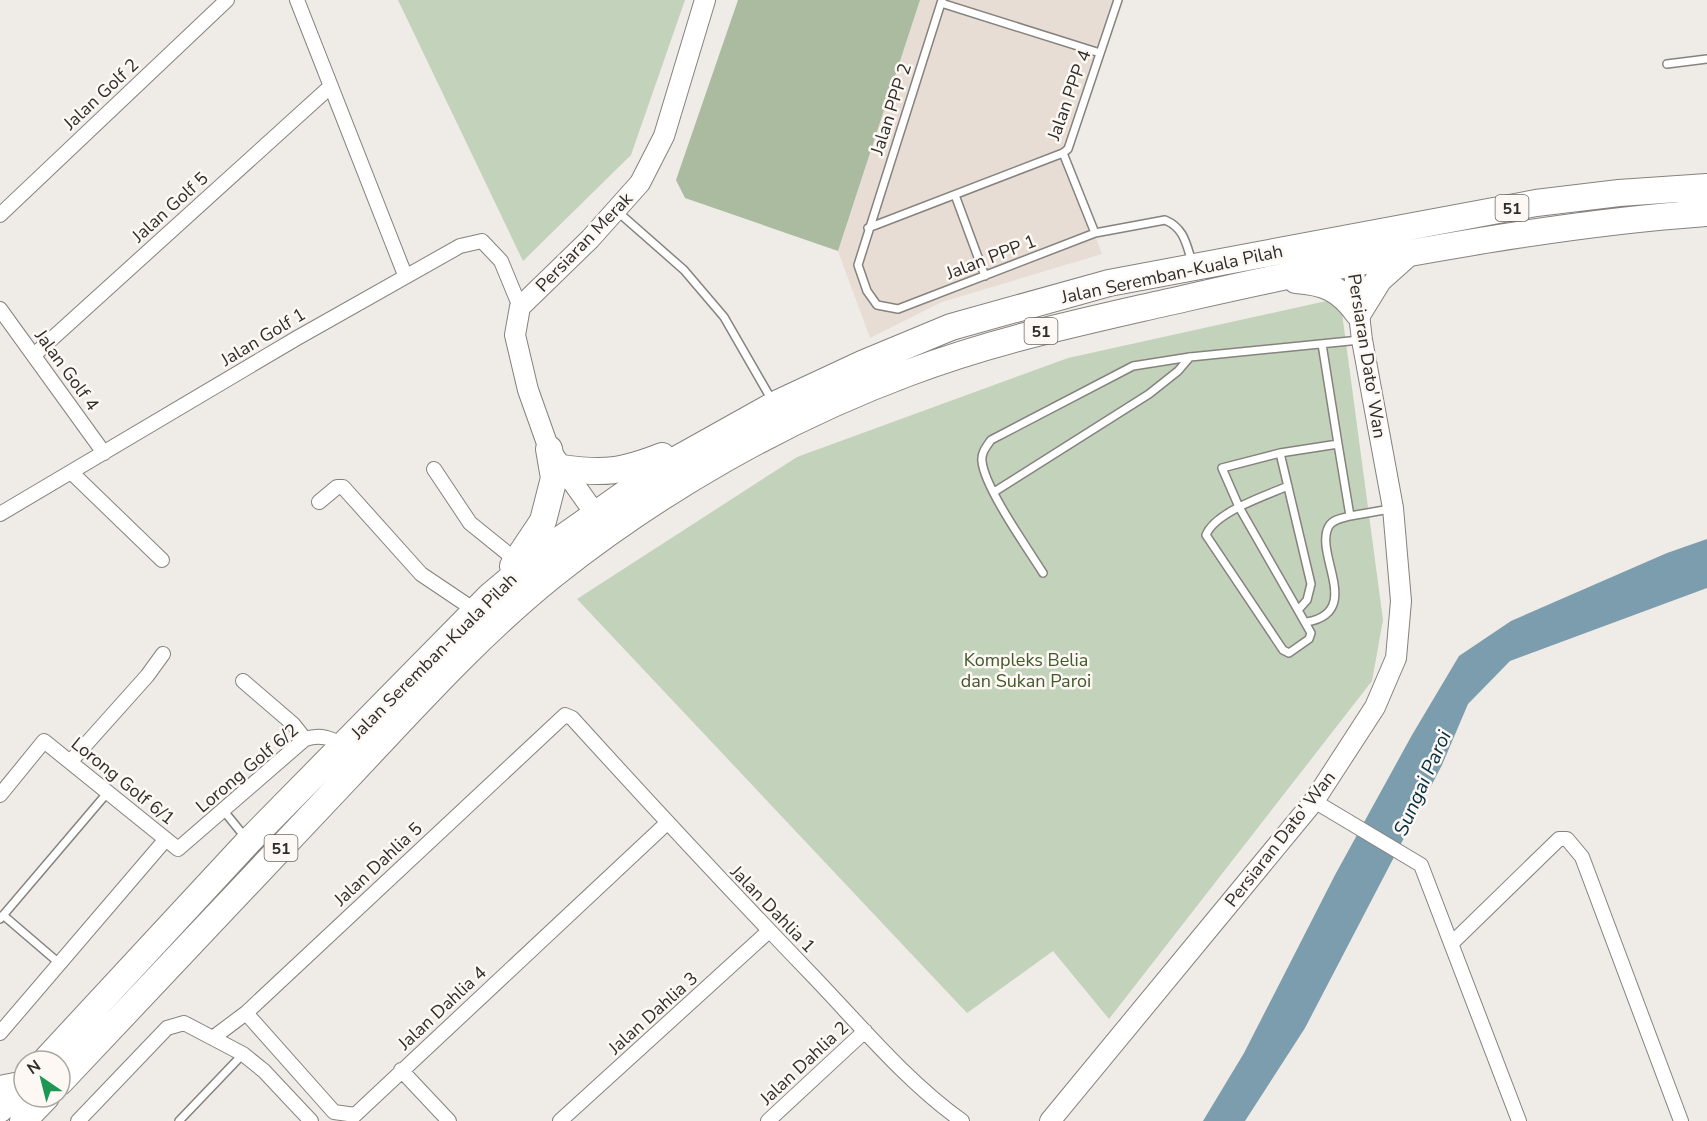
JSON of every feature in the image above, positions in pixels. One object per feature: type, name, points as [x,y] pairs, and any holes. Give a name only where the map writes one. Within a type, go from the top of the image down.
[{"type":"highway","name":"Jalan Seremban-Kuala Pilah","points":[[72,1069],[504,617],[547,580],[663,467],[767,409],[862,364],[951,327],[1109,283],[1536,203],[1619,192],[1707,188]]},
{"type":"highway","name":"Jalan Seremban-Kuala Pilah","points":[[56,1049],[248,842],[482,604],[542,553],[678,488],[745,446],[827,407],[910,372],[1032,333],[1272,278],[1509,234],[1617,219],[1707,213]]},
{"type":"highway","points":[[1319,243],[1346,252],[1353,263]]},
{"type":"highway","points":[[1272,278],[1318,282],[1332,286],[1350,301],[1358,313],[1379,279],[1407,254]]},
{"type":"highway","points":[[482,604],[517,561],[543,521],[554,478],[555,459],[599,473],[626,470],[680,450],[767,409]]},
{"type":"highway","points":[[387,701],[395,702],[405,697],[448,656],[454,656],[459,662]]},
{"type":"highway","points":[[0,1109],[12,1096]]},
{"type":"highway","points":[[23,1121],[34,1109]]},
{"type":"street","name":"Jalan Golf 2","points":[[0,215],[227,0]]},
{"type":"street","points":[[297,0],[405,276]]},
{"type":"street","name":"Persiaran Merak","points":[[603,525],[555,459],[528,390],[515,335],[520,307],[640,183],[663,136],[705,0]]},
{"type":"street","name":"Jalan Golf 5","points":[[33,355],[330,86]]},
{"type":"street","name":"Jalan Golf 1","points":[[0,514],[460,246],[482,241],[501,261],[520,307]]},
{"type":"street","name":"Persiaran Dato' Wan","points":[[1050,1121],[1314,801],[1375,707],[1396,658],[1401,601],[1393,508],[1362,340],[1353,263]]},
{"type":"street","name":"Jalan Golf 4","points":[[0,309],[104,453]]},
{"type":"street","points":[[434,469],[465,517],[517,561]]},
{"type":"street","points":[[71,472],[162,560]]},
{"type":"street","points":[[318,502],[337,487],[343,487],[421,574],[482,604]]},
{"type":"street","points":[[71,761],[163,654]]},
{"type":"street","points":[[243,681],[293,724],[305,739]]},
{"type":"street","name":"Jalan Dahlia 1","points":[[565,715],[572,718],[667,823],[865,1031],[935,1102],[962,1121]]},
{"type":"street","name":"Jalan Dahlia 5","points":[[214,1037],[246,1013],[565,715]]},
{"type":"street","name":"Lorong Golf 6/2","points":[[178,849],[305,739],[316,735],[328,737],[344,745]]},
{"type":"street","name":"Lorong Golf 6/1","points":[[0,795],[44,741],[178,849]]},
{"type":"street","points":[[1314,801],[1421,865],[1519,1121]]},
{"type":"street","name":"Jalan Dahlia 4","points":[[246,1013],[334,1112],[355,1115],[667,823]]},
{"type":"street","points":[[0,1033],[165,838]]},
{"type":"street","points":[[1452,943],[1559,839],[1567,839],[1582,857],[1681,1121]]},
{"type":"street","name":"Jalan Dahlia 3","points":[[560,1121],[769,931]]},
{"type":"street","points":[[78,1121],[166,1028],[184,1023],[243,1054],[264,1071],[311,1121]]},
{"type":"street","name":"Jalan Dahlia 2","points":[[768,1121],[865,1031]]},
{"type":"street","points":[[401,1070],[449,1121]]},
{"type":"lane","name":"Jalan PPP 4","points":[[1095,233],[1064,153],[1068,148],[1118,0]]},
{"type":"lane","points":[[942,2],[1100,53]]},
{"type":"lane","name":"Jalan PPP 2","points":[[897,309],[878,305],[867,291],[858,265],[942,2]]},
{"type":"lane","points":[[1667,64],[1707,59]]},
{"type":"lane","points":[[868,228],[1064,153]]},
{"type":"lane","points":[[955,195],[985,276]]},
{"type":"lane","points":[[616,210],[684,270],[724,317],[767,409]]},
{"type":"lane","name":"Jalan PPP 1","points":[[897,309],[1095,233],[1165,220],[1175,224],[1184,236],[1193,267]]},
{"type":"lane","points":[[1043,573],[994,492],[982,462],[983,450],[991,440],[1132,366],[1190,357],[1362,340]]},
{"type":"lane","points":[[1322,344],[1350,516]]},
{"type":"lane","points":[[994,492],[1149,394],[1178,371],[1190,357]]},
{"type":"lane","points":[[1288,486],[1239,507],[1209,526],[1206,534],[1283,650],[1289,653],[1309,639],[1311,633],[1307,622],[1239,507],[1222,468],[1280,453],[1338,444]]},
{"type":"lane","points":[[1280,453],[1311,584],[1307,600],[1299,609]]},
{"type":"lane","points":[[1307,622],[1322,620],[1333,607],[1333,585],[1327,534],[1329,525],[1336,520],[1350,516],[1393,508]]},
{"type":"lane","points":[[59,963],[1,917],[108,792]]},
{"type":"lane","points":[[223,810],[248,842]]},
{"type":"lane","points":[[179,1121],[243,1054]]},
{"type":"shaded area","points":[[920,0],[1118,0],[1064,150],[1102,254],[942,302],[870,338],[838,251]]},
{"type":"green space","points":[[398,0],[685,0],[631,155],[523,261]]},
{"type":"green space","points":[[738,0],[920,0],[838,251],[685,198],[676,180]]},
{"type":"green space","name":"Kompleks Belia dan Sukan Paroi","points":[[1340,298],[1383,620],[1372,681],[1109,1019],[1053,951],[967,1013],[577,599],[797,457],[1068,358]]},
{"type":"water","name":"Sungai Paroi","points":[[1707,539],[1707,588],[1510,661],[1468,704],[1442,765],[1305,1028],[1245,1121],[1203,1121],[1244,1053],[1335,875],[1412,735],[1459,656],[1511,621],[1667,553]]}]
